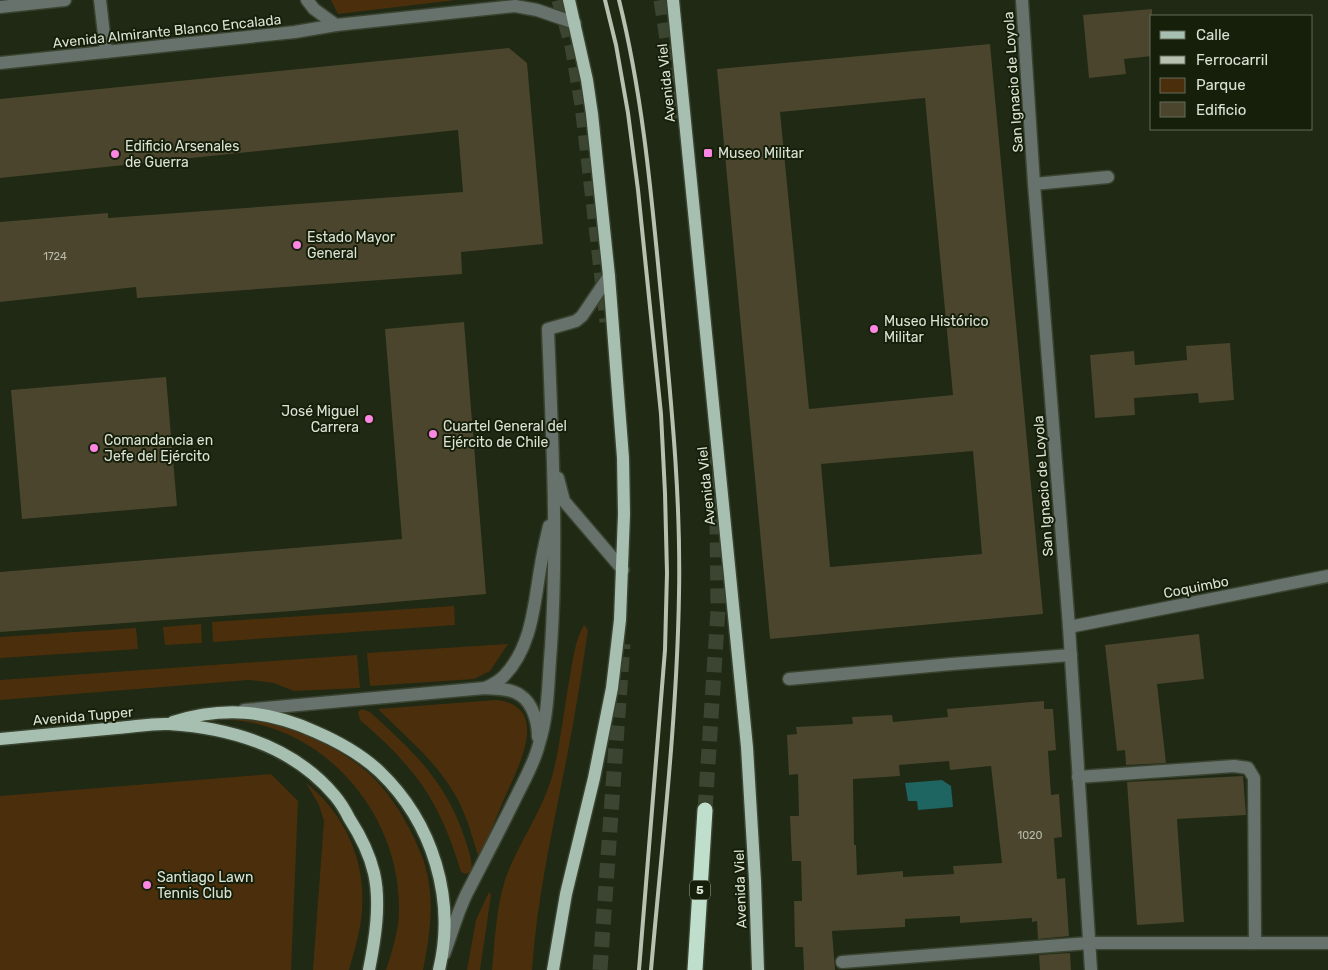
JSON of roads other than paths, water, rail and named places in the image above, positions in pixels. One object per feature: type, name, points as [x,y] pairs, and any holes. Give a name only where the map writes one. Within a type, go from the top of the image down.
[{"type":"highway","name":"5","points":[[695,970],[705,810]]},
{"type":"main road","points":[[553,970],[566,894],[606,724],[615,670],[623,570],[624,514],[623,458],[609,276],[592,114],[587,80],[569,0]]},
{"type":"main road","name":"Avenida Viel","points":[[673,0],[748,755],[756,881],[758,970]]},
{"type":"main road","name":"Avenida Tupper","points":[[168,724],[193,716],[224,711],[259,714],[308,728],[339,743],[380,773],[414,815],[436,861],[442,885],[445,928],[440,966]]},
{"type":"main road","name":"Avenida Tupper","points":[[0,739],[168,724],[214,730],[274,748],[298,762],[318,778],[336,797],[366,846],[374,874],[376,906],[376,938],[369,970]]},
{"type":"street","points":[[1,4],[65,0]]},
{"type":"street","points":[[100,0],[106,52]]},
{"type":"street","points":[[307,0],[314,9],[336,25]]},
{"type":"street","name":"San Ignacio de Loyola","points":[[1022,0],[1034,184],[1071,655],[1091,970]]},
{"type":"street","name":"Avenida Almirante Blanco Encalada","points":[[0,63],[295,32],[336,25],[515,6],[537,10],[575,23]]},
{"type":"street","points":[[1034,184],[1108,177]]},
{"type":"street","points":[[440,966],[467,892],[490,851],[539,747],[544,727],[555,557],[553,509],[554,459],[548,329],[576,321],[582,316],[609,276]]},
{"type":"street","points":[[554,459],[564,501],[623,570]]},
{"type":"street","points":[[485,688],[504,677],[528,634],[536,604],[541,564],[553,509]]},
{"type":"street","name":"Coquimbo","points":[[1069,628],[1328,576]]},
{"type":"street","points":[[789,680],[952,664],[1071,655]]},
{"type":"street","points":[[224,711],[485,688],[507,690],[521,695],[529,705],[538,725],[539,747]]},
{"type":"street","points":[[1078,777],[1234,766],[1248,768],[1254,778],[1255,943]]},
{"type":"street","points":[[842,962],[1089,944],[1328,943]]},
{"type":"water","points":[[942,780],[951,786],[953,807],[918,810],[917,801],[908,801],[905,783]]},
{"type":"tunnel","points":[[559,0],[572,46],[582,105],[607,322]]},
{"type":"tunnel","points":[[661,0],[679,118]]},
{"type":"tunnel","points":[[705,810],[718,610],[717,523],[712,457]]},
{"type":"tunnel","points":[[600,970],[623,644]]},
{"type":"railway","points":[[605,0],[616,45],[628,113],[638,190],[661,414],[665,493],[667,573],[665,650],[639,970]]},
{"type":"railway","points":[[619,0],[635,76],[651,190],[677,485],[679,558],[678,641],[668,782],[651,970]]},
{"type":"place","name":"Museo Militar","points":[[708,153]]},
{"type":"place","name":"Edificio Arsenales de Guerra","points":[[115,154]]},
{"type":"place","name":"Estado Mayor General","points":[[297,245]]},
{"type":"place","name":"Museo Histórico Militar","points":[[874,329]]},
{"type":"place","name":"José Miguel Carrera","points":[[369,419]]},
{"type":"place","name":"Cuartel General del Ejército de Chile","points":[[433,434]]},
{"type":"place","name":"Comandancia en Jefe del Ejército","points":[[94,448]]},
{"type":"place","name":"Santiago Lawn Tennis Club","points":[[147,885]]}]
